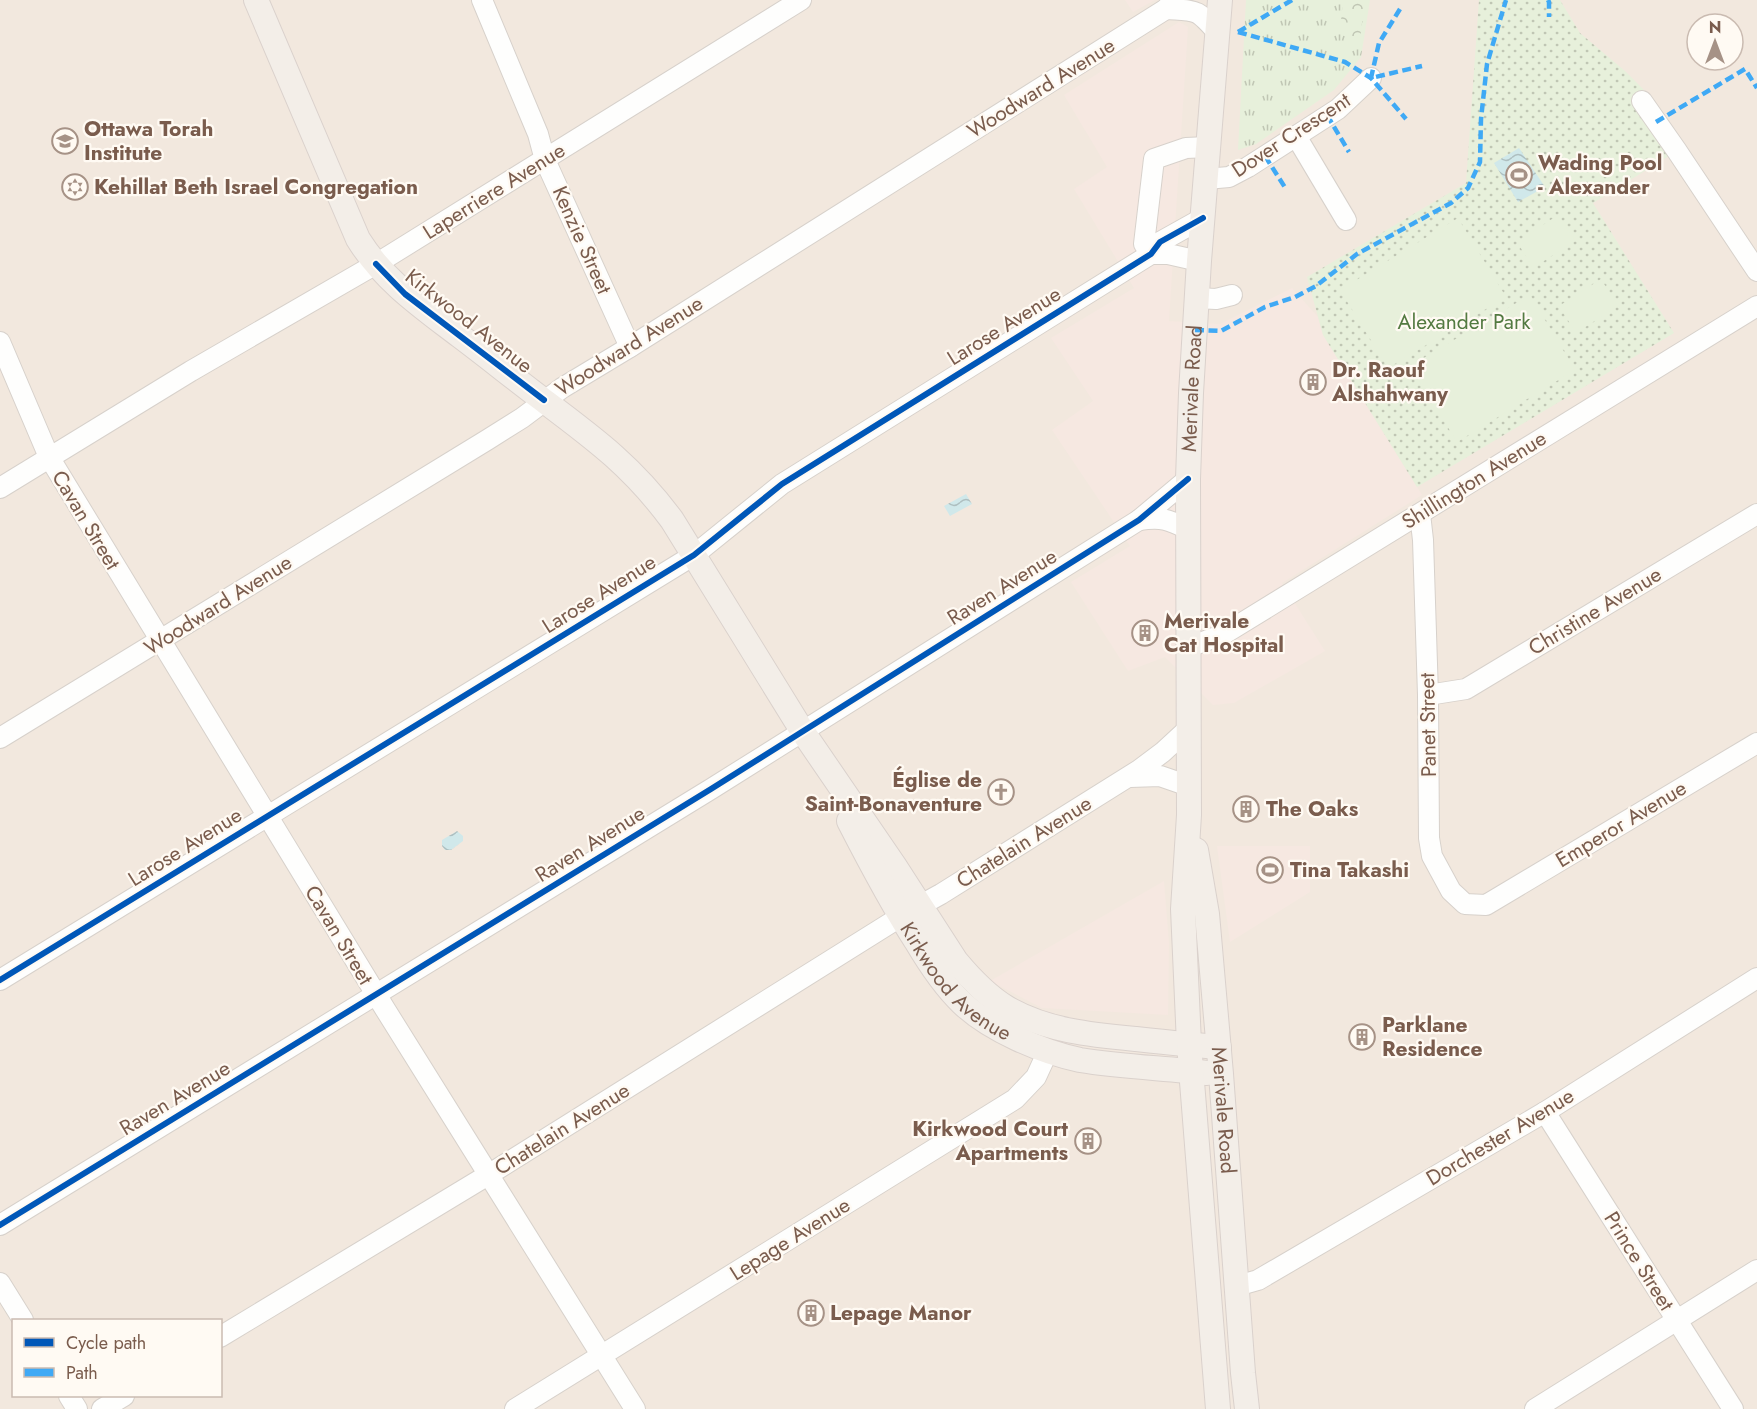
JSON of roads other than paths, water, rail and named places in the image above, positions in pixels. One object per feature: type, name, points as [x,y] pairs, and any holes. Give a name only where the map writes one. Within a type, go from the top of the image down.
[{"type":"main road","name":"Kirkwood Avenue","points":[[256,0],[358,239],[376,264],[405,294],[584,430],[632,471],[658,501],[803,732],[877,877],[978,986],[1007,1008],[1037,1022],[1071,1031],[1219,1047]]},
{"type":"main road","name":"Merivale Road","points":[[1218,1409],[1206,1274],[1183,909],[1189,815],[1188,479],[1199,261],[1220,0]]},
{"type":"main road","name":"Merivale Road","points":[[1189,815],[1208,914],[1247,1409]]},
{"type":"main road","name":"Kirkwood Avenue","points":[[910,911],[931,966],[964,1005],[998,1028],[1033,1046],[1081,1060],[1221,1074]]},
{"type":"street","name":"Kenzie Street","points":[[482,0],[538,134],[545,160],[630,346]]},
{"type":"street","name":"Laperriere Avenue","points":[[0,488],[191,371],[376,264],[801,0]]},
{"type":"street","name":"Woodward Avenue","points":[[0,738],[522,418],[544,400],[1167,3],[1193,10],[1202,15],[1217,32]]},
{"type":"street","name":"Dover Crescent","points":[[1206,179],[1229,177],[1248,167],[1338,109],[1371,78]]},
{"type":"street","points":[[1642,101],[1757,272]]},
{"type":"street","points":[[1296,136],[1346,220]]},
{"type":"street","points":[[1199,261],[1168,254],[1151,254],[1144,244],[1154,159],[1186,148],[1208,147]]},
{"type":"street","name":"Larose Avenue","points":[[0,981],[694,555],[782,484],[1151,254],[1160,242],[1203,218]]},
{"type":"street","points":[[1197,298],[1216,299],[1232,295]]},
{"type":"street","name":"Shillington Avenue","points":[[1189,647],[1224,634],[1757,306]]},
{"type":"street","name":"Cavan Street","points":[[0,342],[49,458],[376,995],[635,1409]]},
{"type":"street","name":"Raven Avenue","points":[[0,1225],[803,732],[1138,520],[1188,479]]},
{"type":"street","name":"Panet Street","points":[[1419,514],[1423,540],[1428,695],[1429,838],[1432,856],[1451,891],[1465,904],[1486,904]]},
{"type":"street","name":"Christine Avenue","points":[[1428,695],[1466,689],[1757,514]]},
{"type":"street","points":[[1138,520],[1166,519],[1188,530]]},
{"type":"street","name":"Chatelain Avenue","points":[[222,1336],[488,1175],[910,911],[941,894],[1127,777],[1163,752],[1189,728]]},
{"type":"street","name":"Emperor Avenue","points":[[1486,904],[1757,743]]},
{"type":"street","points":[[1127,777],[1160,776],[1188,786]]},
{"type":"street","name":"Dorchester Avenue","points":[[1238,1286],[1258,1280],[1545,1112],[1757,978]]},
{"type":"street","name":"Lepage Avenue","points":[[515,1409],[1015,1099],[1036,1077],[1048,1051]]},
{"type":"street","name":"Prince Street","points":[[1545,1112],[1732,1409]]},
{"type":"street","points":[[1535,1409],[1757,1270]]},
{"type":"street","points":[[0,1283],[22,1319]]},
{"type":"street","points":[[102,1409],[121,1397]]},
{"type":"water","name":"Wading Pool - Alexander","points":[[1519,148],[1545,187],[1518,202],[1494,163]]},
{"type":"water","points":[[966,494],[972,504],[950,516],[944,506]]},
{"type":"water","points":[[457,831],[463,836],[463,841],[451,850],[445,850],[442,840]]},
{"type":"place","name":"Ottawa Torah Institute","points":[[65,141]]},
{"type":"place","name":"Wading Pool - Alexander","points":[[1519,175]]},
{"type":"place","name":"Kehillat Beth Israel Congregation","points":[[75,187]]},
{"type":"place","name":"Dr. Raouf Alshahwany","points":[[1313,382]]},
{"type":"place","name":"Merivale Cat Hospital","points":[[1145,633]]},
{"type":"place","name":"Église de Saint-Bonaventure","points":[[1001,792]]},
{"type":"place","name":"The Oaks","points":[[1246,809]]},
{"type":"place","name":"Tina Takashi","points":[[1270,870]]},
{"type":"place","name":"Parklane Residence","points":[[1362,1037]]},
{"type":"place","name":"Kirkwood Court Apartments","points":[[1088,1141]]},
{"type":"place","name":"Lepage Manor","points":[[811,1313]]},
{"type":"park label","name":"Alexander Park","points":[[1464,322]]}]
